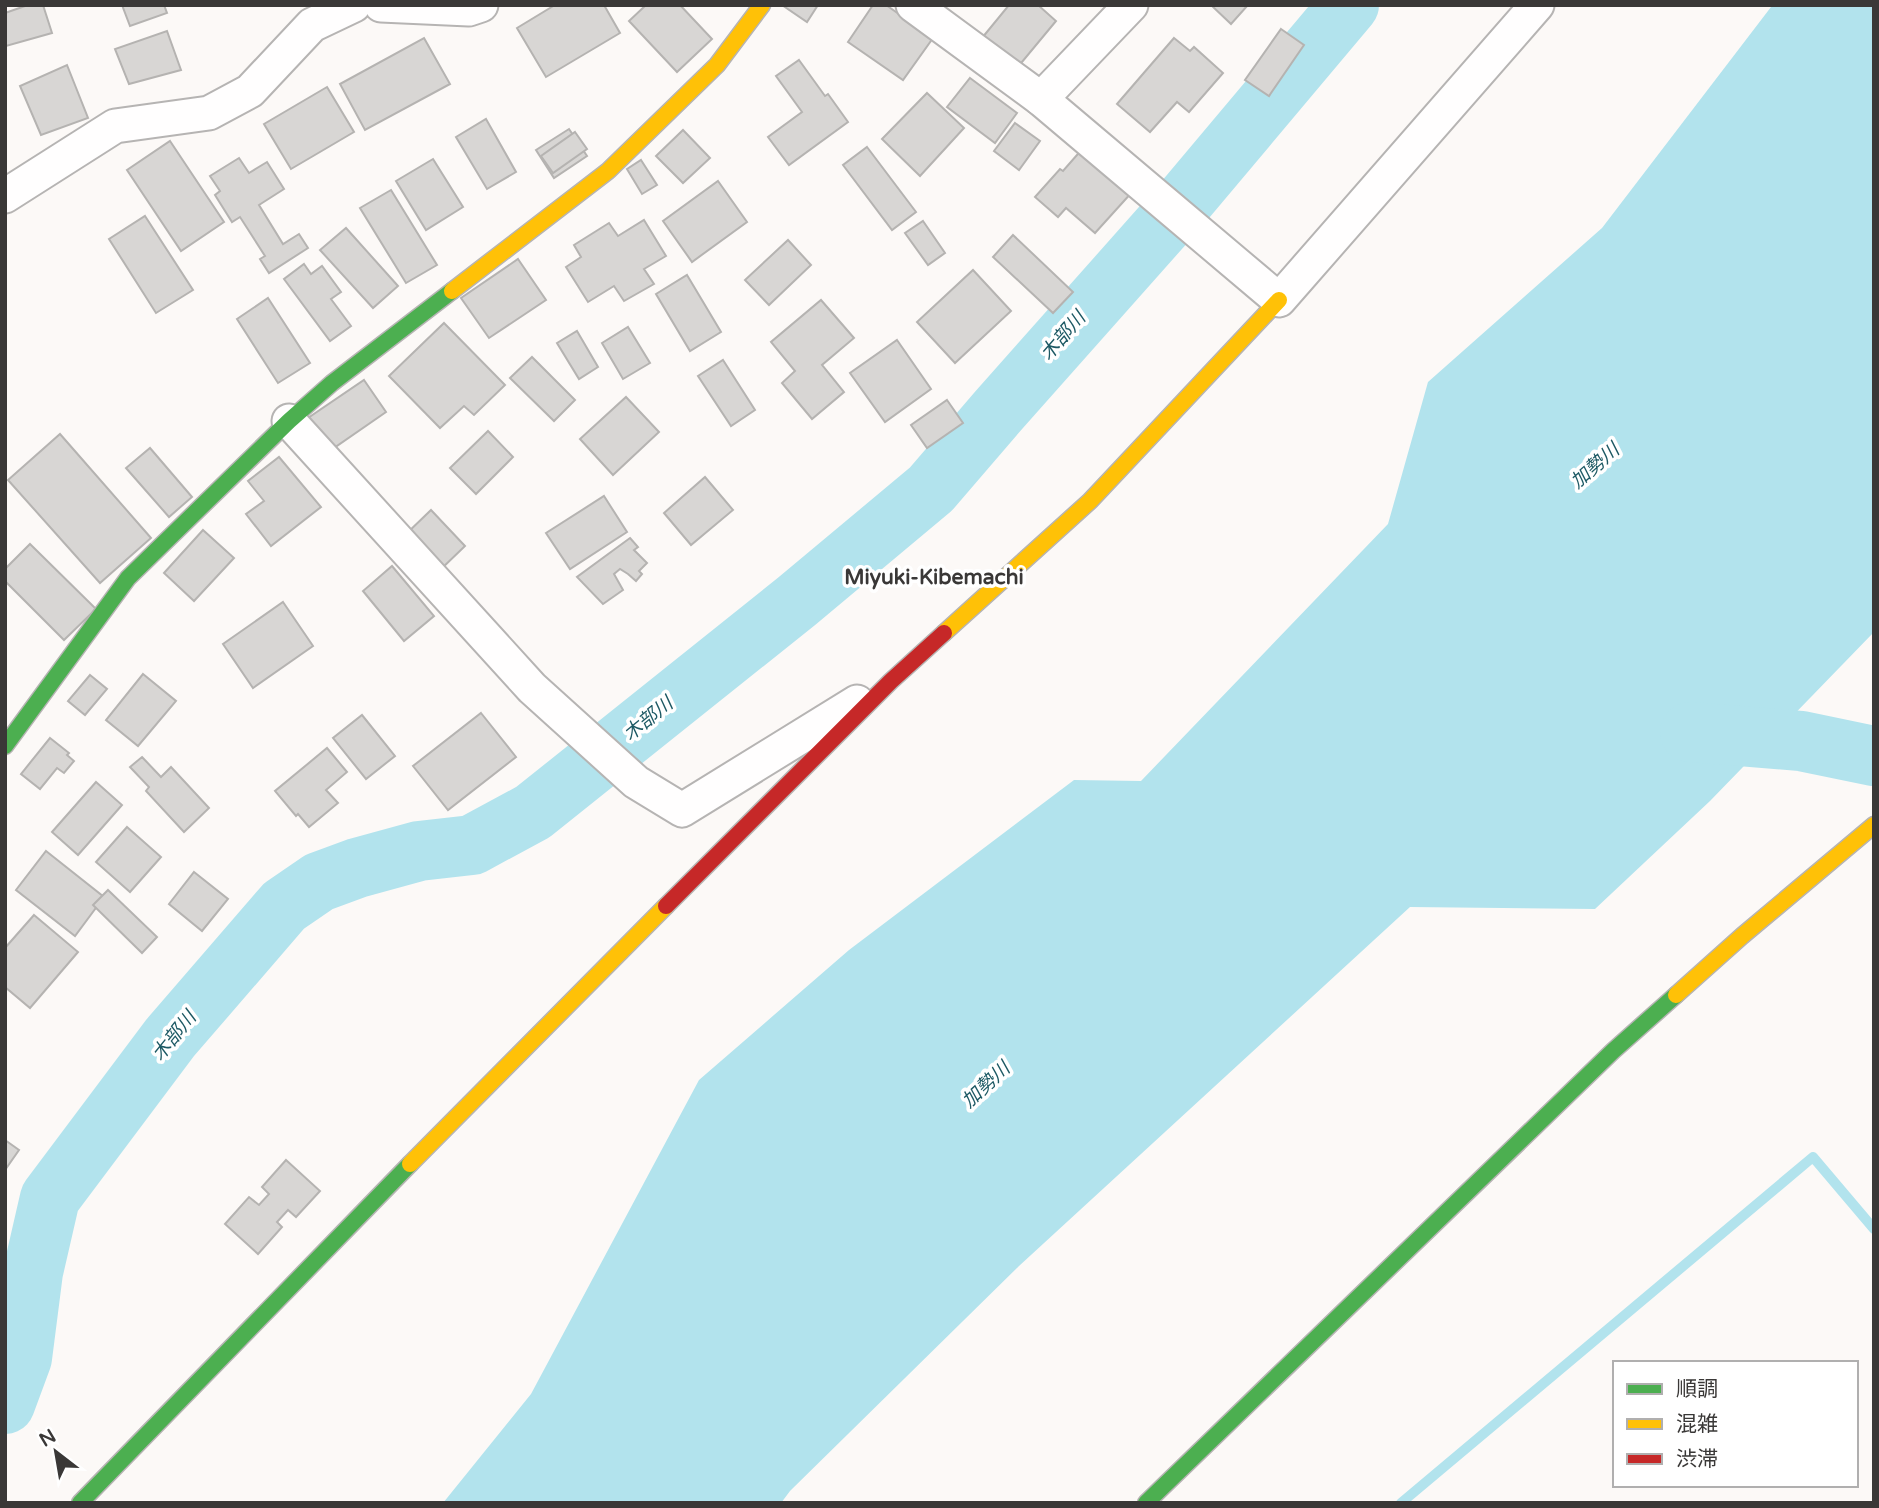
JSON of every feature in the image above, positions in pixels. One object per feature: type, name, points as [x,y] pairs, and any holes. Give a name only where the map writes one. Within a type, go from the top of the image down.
[{"type":"street","points":[[5,196],[115,126],[209,113],[250,91],[312,25],[354,5]]},
{"type":"street","points":[[382,5],[469,9],[481,5]]},
{"type":"street","points":[[5,746],[128,578],[289,421],[332,383],[608,171],[717,65],[762,5]]},
{"type":"street","points":[[913,5],[1041,99],[1279,300]]},
{"type":"street","points":[[1041,99],[1131,5]]},
{"type":"street","points":[[80,1503],[558,1013],[891,681],[1090,501],[1279,300],[1537,5]]},
{"type":"street","points":[[289,421],[531,688],[636,782],[682,810],[891,681]]},
{"type":"street","points":[[1146,1503],[1613,1051],[1742,936],[1874,825]]},
{"type":"water","points":[[1775,5],[1874,5],[1874,632],[1710,801],[1595,909],[1410,907],[1019,1266],[790,1491],[781,1503],[443,1503],[531,1394],[699,1080],[849,950],[1074,780],[1141,781],[1388,524],[1428,382],[1602,228]]},
{"type":"building","points":[[28,5],[43,5],[52,33],[6,46],[5,13]]},
{"type":"building","points":[[122,5],[164,5],[167,13],[130,26]]},
{"type":"building","points":[[555,5],[604,5],[620,33],[546,77],[517,28]]},
{"type":"building","points":[[646,5],[680,5],[712,39],[677,72],[629,21]]},
{"type":"building","points":[[782,5],[818,5],[807,22]]},
{"type":"building","points":[[873,5],[886,5],[933,38],[903,80],[848,42]]},
{"type":"building","points":[[1009,5],[1038,5],[1056,21],[1017,68],[982,38]]},
{"type":"building","points":[[1211,5],[1248,5],[1231,24]]},
{"type":"building","points":[[1281,29],[1304,45],[1269,96],[1245,80]]},
{"type":"building","points":[[167,31],[181,70],[129,84],[115,49]]},
{"type":"building","points":[[424,38],[450,84],[365,130],[340,84]]},
{"type":"building","points":[[1174,38],[1190,51],[1194,47],[1223,73],[1189,112],[1177,102],[1150,132],[1117,104]]},
{"type":"building","points":[[799,60],[848,122],[789,165],[768,137],[802,112],[776,76]]},
{"type":"building","points":[[67,65],[88,118],[41,135],[20,86]]},
{"type":"building","points":[[970,78],[1017,113],[995,143],[947,107]]},
{"type":"building","points":[[327,87],[354,132],[291,169],[264,124]]},
{"type":"building","points":[[927,93],[964,128],[920,176],[882,139]]},
{"type":"building","points":[[486,119],[516,172],[487,189],[456,137]]},
{"type":"building","points":[[1015,123],[1040,141],[1019,170],[994,151]]},
{"type":"building","points":[[569,129],[587,156],[554,178],[536,150]]},
{"type":"building","points":[[683,130],[710,158],[683,183],[656,156]]},
{"type":"building","points":[[575,132],[587,149],[553,173],[541,156]]},
{"type":"building","points":[[170,141],[224,222],[181,251],[127,170]]},
{"type":"building","points":[[867,147],[916,212],[892,230],[843,165]]},
{"type":"building","points":[[1084,147],[1133,191],[1095,233],[1066,208],[1058,217],[1035,197]]},
{"type":"building","points":[[239,158],[249,173],[267,162],[284,189],[259,205],[283,244],[299,234],[308,248],[269,273],[260,259],[265,256],[240,217],[232,222],[215,195],[220,191],[210,176]]},
{"type":"building","points":[[433,159],[463,207],[426,230],[396,181]]},
{"type":"building","points":[[641,160],[657,185],[642,194],[627,169]]},
{"type":"building","points":[[718,181],[747,222],[692,262],[663,221]]},
{"type":"building","points":[[391,190],[437,265],[406,283],[360,208]]},
{"type":"building","points":[[145,216],[193,290],[156,313],[109,239]]},
{"type":"building","points":[[644,220],[666,256],[644,269],[654,284],[624,301],[614,286],[588,302],[566,267],[581,257],[574,245],[609,223],[618,236]]},
{"type":"building","points":[[923,221],[945,253],[928,265],[905,233]]},
{"type":"building","points":[[346,228],[398,286],[373,308],[320,250]]},
{"type":"building","points":[[1013,235],[1073,292],[1053,313],[993,257]]},
{"type":"building","points":[[788,240],[811,265],[769,305],[745,280]]},
{"type":"building","points":[[518,259],[546,300],[489,338],[461,298]]},
{"type":"building","points":[[304,264],[311,274],[322,266],[341,292],[331,299],[351,326],[330,341],[284,279]]},
{"type":"building","points":[[973,270],[1011,311],[955,363],[917,322]]},
{"type":"building","points":[[687,275],[721,332],[690,351],[656,294]]},
{"type":"building","points":[[268,298],[310,363],[278,383],[237,319]]},
{"type":"building","points":[[821,300],[854,338],[822,365],[844,392],[812,419],[782,383],[795,371],[771,342]]},
{"type":"building","points":[[444,323],[505,385],[474,415],[464,406],[440,428],[389,376]]},
{"type":"building","points":[[628,327],[650,363],[623,379],[602,343]]},
{"type":"building","points":[[577,331],[598,367],[579,379],[557,343]]},
{"type":"building","points":[[897,340],[931,389],[885,422],[850,373]]},
{"type":"building","points":[[532,357],[575,400],[554,421],[510,378]]},
{"type":"building","points":[[723,360],[755,410],[731,426],[698,376]]},
{"type":"building","points":[[364,380],[386,412],[331,450],[308,418]]},
{"type":"building","points":[[626,397],[659,432],[613,475],[580,439]]},
{"type":"building","points":[[947,400],[963,423],[927,448],[911,425]]},
{"type":"building","points":[[488,431],[513,457],[476,494],[450,468]]},
{"type":"building","points":[[60,434],[151,538],[100,583],[8,480]]},
{"type":"building","points":[[150,448],[192,497],[169,517],[126,468]]},
{"type":"building","points":[[279,457],[321,507],[271,546],[246,514],[264,501],[248,481]]},
{"type":"building","points":[[705,477],[733,510],[691,545],[664,513]]},
{"type":"building","points":[[604,496],[627,532],[570,569],[546,533]]},
{"type":"building","points":[[431,510],[465,546],[438,572],[404,536]]},
{"type":"building","points":[[203,530],[234,558],[194,601],[164,573]]},
{"type":"building","points":[[630,538],[638,547],[634,550],[647,563],[639,571],[642,574],[636,581],[620,569],[614,574],[623,590],[603,604],[577,577]]},
{"type":"building","points":[[30,544],[96,609],[64,640],[5,581],[5,569]]},
{"type":"building","points":[[392,566],[434,616],[404,641],[363,591]]},
{"type":"building","points":[[283,602],[313,646],[253,688],[223,644]]},
{"type":"building","points":[[143,674],[176,701],[138,746],[106,720]]},
{"type":"building","points":[[90,675],[107,689],[85,715],[68,701]]},
{"type":"building","points":[[481,713],[516,757],[448,810],[413,766]]},
{"type":"building","points":[[362,715],[395,756],[366,779],[333,738]]},
{"type":"building","points":[[50,738],[69,753],[67,755],[74,761],[64,773],[57,768],[40,789],[21,774]]},
{"type":"building","points":[[327,748],[347,772],[326,790],[338,803],[309,827],[275,791]]},
{"type":"building","points":[[142,757],[161,777],[171,767],[209,808],[184,832],[146,791],[149,787],[130,767]]},
{"type":"building","points":[[96,782],[122,805],[78,855],[52,832]]},
{"type":"building","points":[[127,827],[161,857],[130,892],[96,862]]},
{"type":"building","points":[[46,851],[104,897],[75,936],[16,890]]},
{"type":"building","points":[[194,872],[228,899],[202,931],[169,904]]},
{"type":"building","points":[[108,890],[157,937],[142,953],[93,905]]},
{"type":"building","points":[[34,915],[78,952],[30,1008],[5,987],[5,948]]},
{"type":"building","points":[[5,1140],[19,1150],[5,1170]]},
{"type":"building","points":[[286,1160],[320,1191],[296,1217],[288,1210],[277,1222],[282,1227],[258,1254],[225,1224],[249,1197],[259,1205],[269,1194],[262,1187]]},
{"type":"waterway","name":"木部川","points":[[5,1404],[22,1358],[33,1272],[50,1198],[170,1038],[284,906],[319,882],[357,868],[419,851],[472,845],[533,812],[797,601],[931,489],[1180,206],[1349,5]]},
{"type":"waterway","name":"加勢川","points":[[1690,732],[1801,741],[1874,756]]},
{"type":"waterway","points":[[1401,1503],[1813,1157],[1874,1229]]},
{"type":"traffic: fast","points":[[5,746],[128,578],[289,421],[332,383],[452,291]]},
{"type":"traffic: fast","points":[[1146,1503],[1613,1051],[1676,995]]},
{"type":"traffic: fast","points":[[80,1503],[410,1164]]},
{"type":"traffic: slow","points":[[452,291],[608,171],[717,65],[762,5]]},
{"type":"traffic: slow","points":[[944,633],[1090,501],[1279,300]]},
{"type":"traffic: slow","points":[[1676,995],[1874,825]]},
{"type":"traffic: slow","points":[[410,1164],[666,906]]},
{"type":"traffic: jam","points":[[666,906],[891,681],[944,633]]},
{"type":"district","name":"Miyuki-Kibemachi","points":[[934,577]]}]
